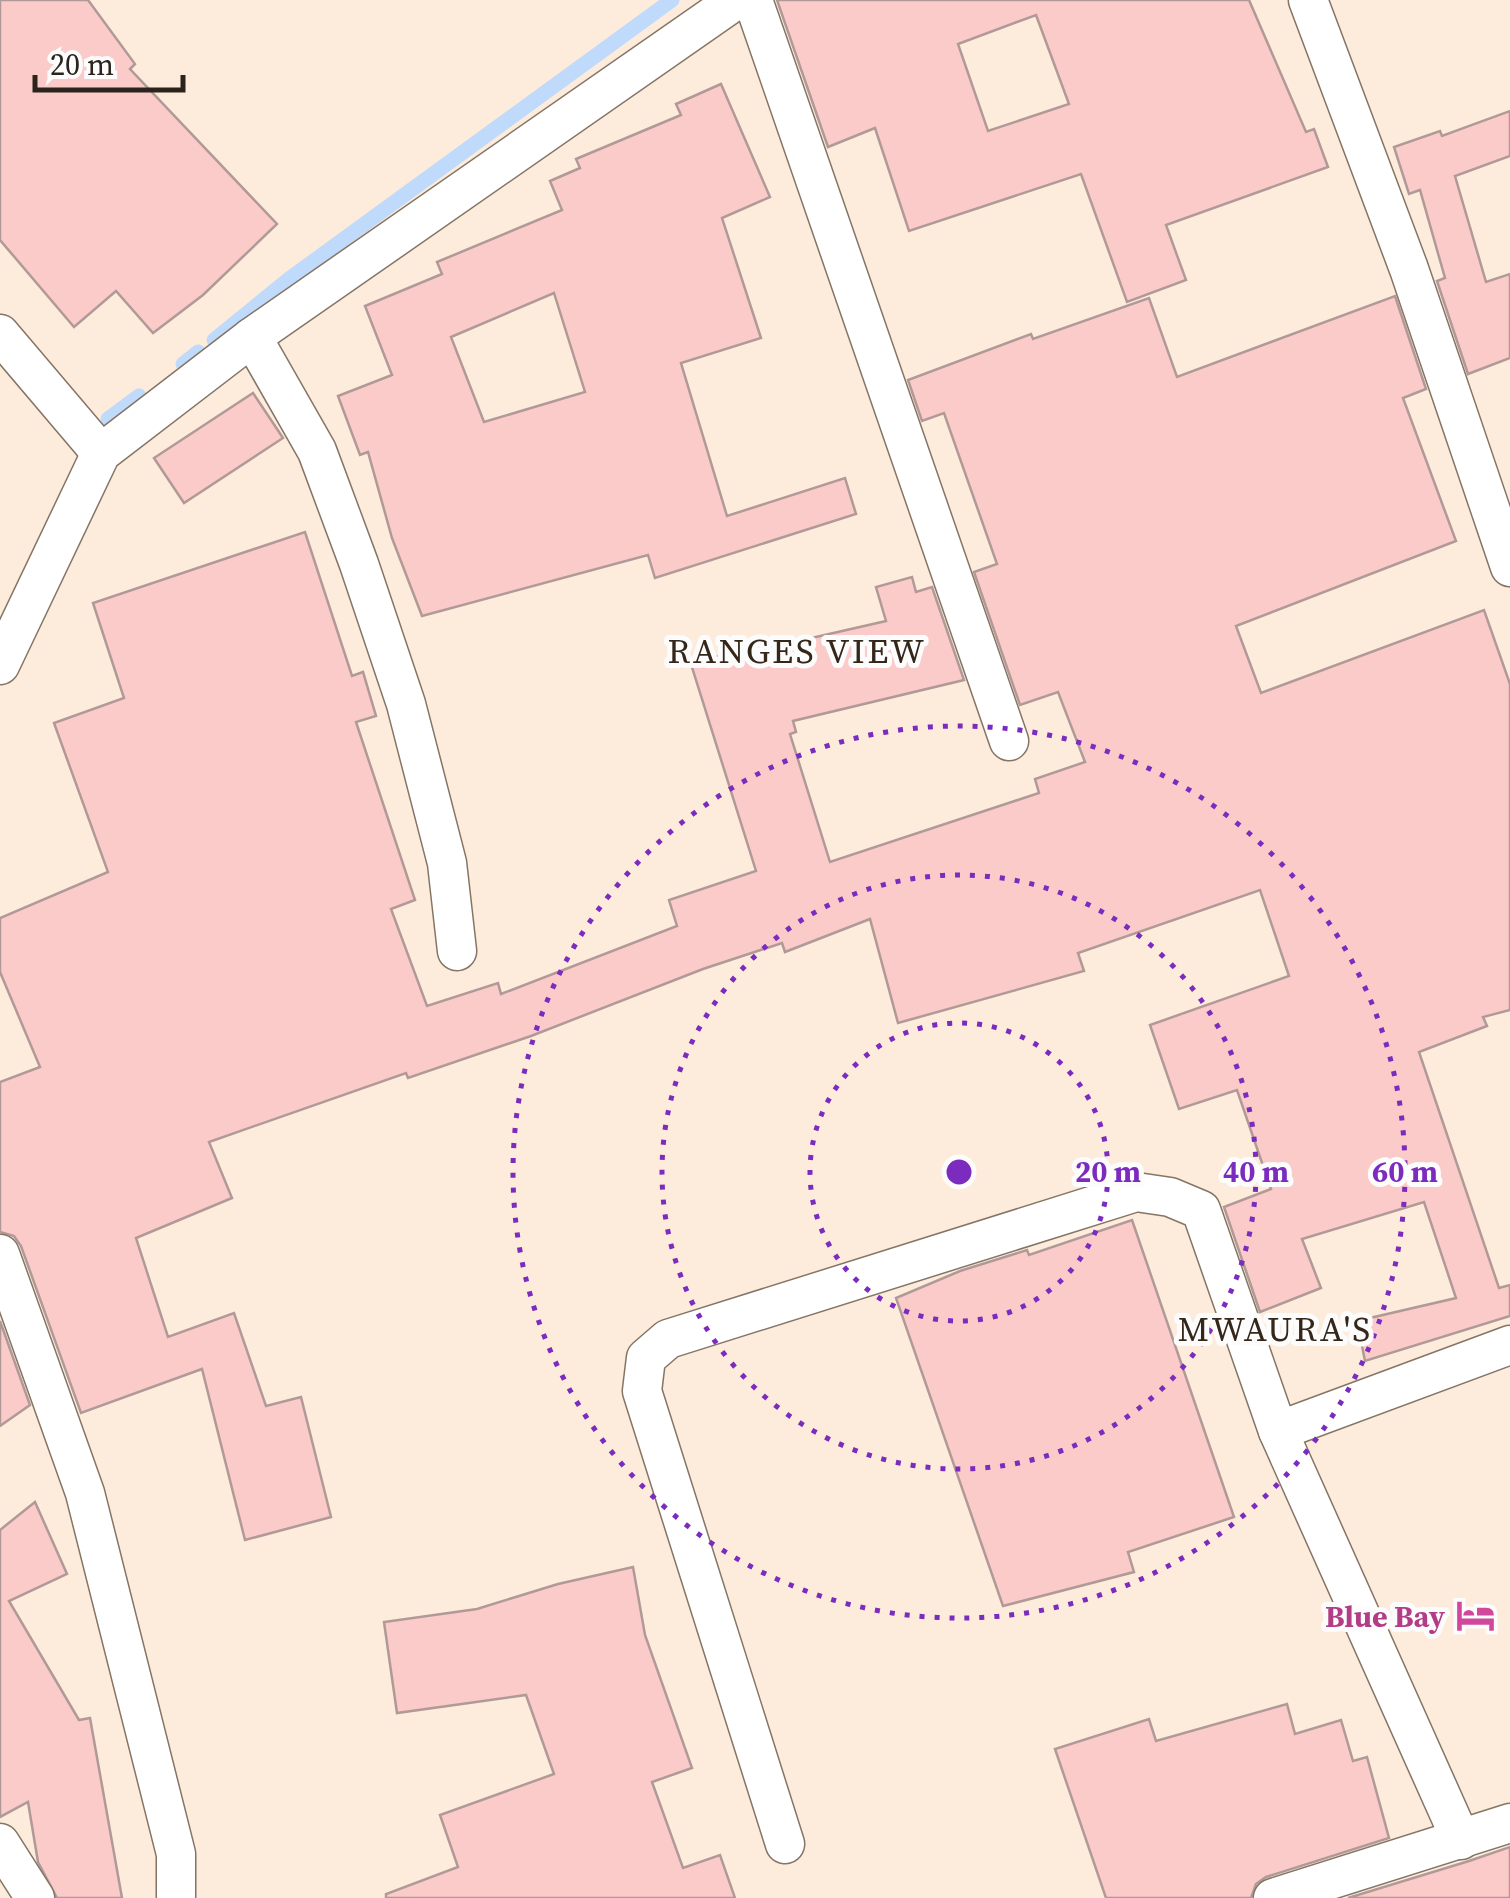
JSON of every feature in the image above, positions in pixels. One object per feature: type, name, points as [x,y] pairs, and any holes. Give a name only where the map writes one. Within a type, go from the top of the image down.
[{"type":"street","points":[[0,665],[101,452],[252,337],[736,0]]},
{"type":"street","points":[[752,0],[1009,741]]},
{"type":"street","points":[[1308,0],[1410,269],[1510,567]]},
{"type":"street","points":[[0,334],[101,452]]},
{"type":"street","points":[[252,337],[317,451],[406,704],[447,863],[457,951]]},
{"type":"street","points":[[785,1844],[642,1391],[646,1358],[668,1339],[1136,1192],[1170,1197],[1201,1210],[1278,1431],[1461,1840]]},
{"type":"street","points":[[0,1254],[85,1493],[172,1836],[176,1898]]},
{"type":"street","points":[[1278,1431],[1510,1345]]},
{"type":"street","points":[[1273,1898],[1510,1823]]},
{"type":"street","points":[[0,1843],[36,1898]]},
{"type":"building","points":[[0,0],[88,0],[135,64],[130,69],[277,224],[203,295],[153,333],[116,291],[74,327],[0,240]]},
{"type":"building","points":[[777,0],[1249,0],[1306,132],[1314,129],[1328,167],[1166,225],[1186,280],[1127,302],[1081,174],[909,231],[875,128],[828,147]],"holes":[[[1036,15],[1069,104],[988,131],[958,44]]]},
{"type":"building","points":[[721,84],[770,197],[722,218],[761,338],[681,363],[727,516],[845,478],[856,514],[655,578],[648,555],[422,616],[392,538],[368,452],[360,455],[338,396],[392,375],[365,306],[442,274],[437,262],[562,210],[550,181],[580,168],[576,159],[681,115],[676,104]],"holes":[[[554,293],[585,392],[484,422],[451,337]]]},
{"type":"building","points":[[1510,111],[1510,156],[1455,176],[1486,282],[1510,274],[1510,358],[1468,374],[1437,281],[1445,278],[1420,190],[1409,194],[1394,147],[1440,131],[1442,136]]},
{"type":"building","points":[[1395,296],[1426,389],[1403,398],[1456,541],[1236,626],[1261,693],[1484,610],[1510,684],[1510,1010],[1483,1017],[1487,1026],[1419,1052],[1499,1288],[1510,1285],[1510,1316],[1365,1361],[1357,1321],[1456,1298],[1424,1202],[1302,1239],[1321,1288],[1260,1312],[1224,1207],[1271,1189],[1237,1090],[1179,1109],[1150,1025],[1289,976],[1260,890],[1078,953],[1084,971],[898,1023],[870,919],[785,952],[782,943],[703,969],[531,1036],[408,1078],[406,1073],[209,1142],[232,1198],[136,1238],[168,1337],[234,1313],[266,1406],[301,1397],[331,1517],[245,1540],[202,1369],[81,1413],[21,1246],[14,1236],[0,1232],[0,1082],[40,1067],[0,972],[0,918],[108,872],[54,723],[124,698],[93,603],[305,532],[352,676],[363,672],[376,716],[356,722],[415,900],[391,909],[427,1006],[498,983],[501,994],[677,926],[669,900],[756,871],[691,664],[771,641],[772,647],[886,621],[876,587],[912,577],[916,592],[932,587],[964,680],[793,721],[796,732],[790,734],[830,862],[1039,793],[1035,779],[1085,762],[1058,692],[1020,705],[974,572],[997,564],[944,413],[922,421],[908,380],[1031,334],[1033,339],[1149,298],[1177,377]]},
{"type":"building","points":[[253,393],[283,438],[184,503],[154,458]]},
{"type":"building","points":[[1132,1220],[1234,1517],[1128,1552],[1134,1572],[1003,1606],[896,1298],[960,1271],[1027,1250],[1029,1255]]},
{"type":"building","points":[[0,1321],[30,1405],[0,1426]]},
{"type":"building","points":[[35,1502],[67,1574],[9,1601],[79,1720],[90,1718],[122,1898],[57,1898],[38,1862],[28,1802],[0,1817],[0,1530]]},
{"type":"building","points":[[633,1567],[645,1635],[692,1768],[652,1782],[683,1868],[720,1855],[735,1898],[386,1898],[386,1894],[458,1867],[440,1815],[554,1774],[526,1695],[397,1713],[384,1622],[477,1609],[558,1584]]},
{"type":"building","points":[[1287,1704],[1295,1734],[1341,1720],[1353,1761],[1367,1757],[1389,1838],[1266,1877],[1256,1884],[1251,1898],[1106,1898],[1055,1749],[1149,1719],[1156,1741]]},
{"type":"building","points":[[1510,1847],[1510,1898],[1348,1898],[1469,1861]]},
{"type":"waterway","points":[[214,340],[289,279],[672,0]]},
{"type":"waterway","points":[[183,364],[198,352]]},
{"type":"waterway","points":[[108,419],[139,396]]},
{"type":"place","name":"Blue Bay","points":[[1475,1616]]},
{"type":"district","name":"RANGES VIEW","points":[[797,651]]},
{"type":"district","name":"MWAURA'S","points":[[1275,1329]]}]
